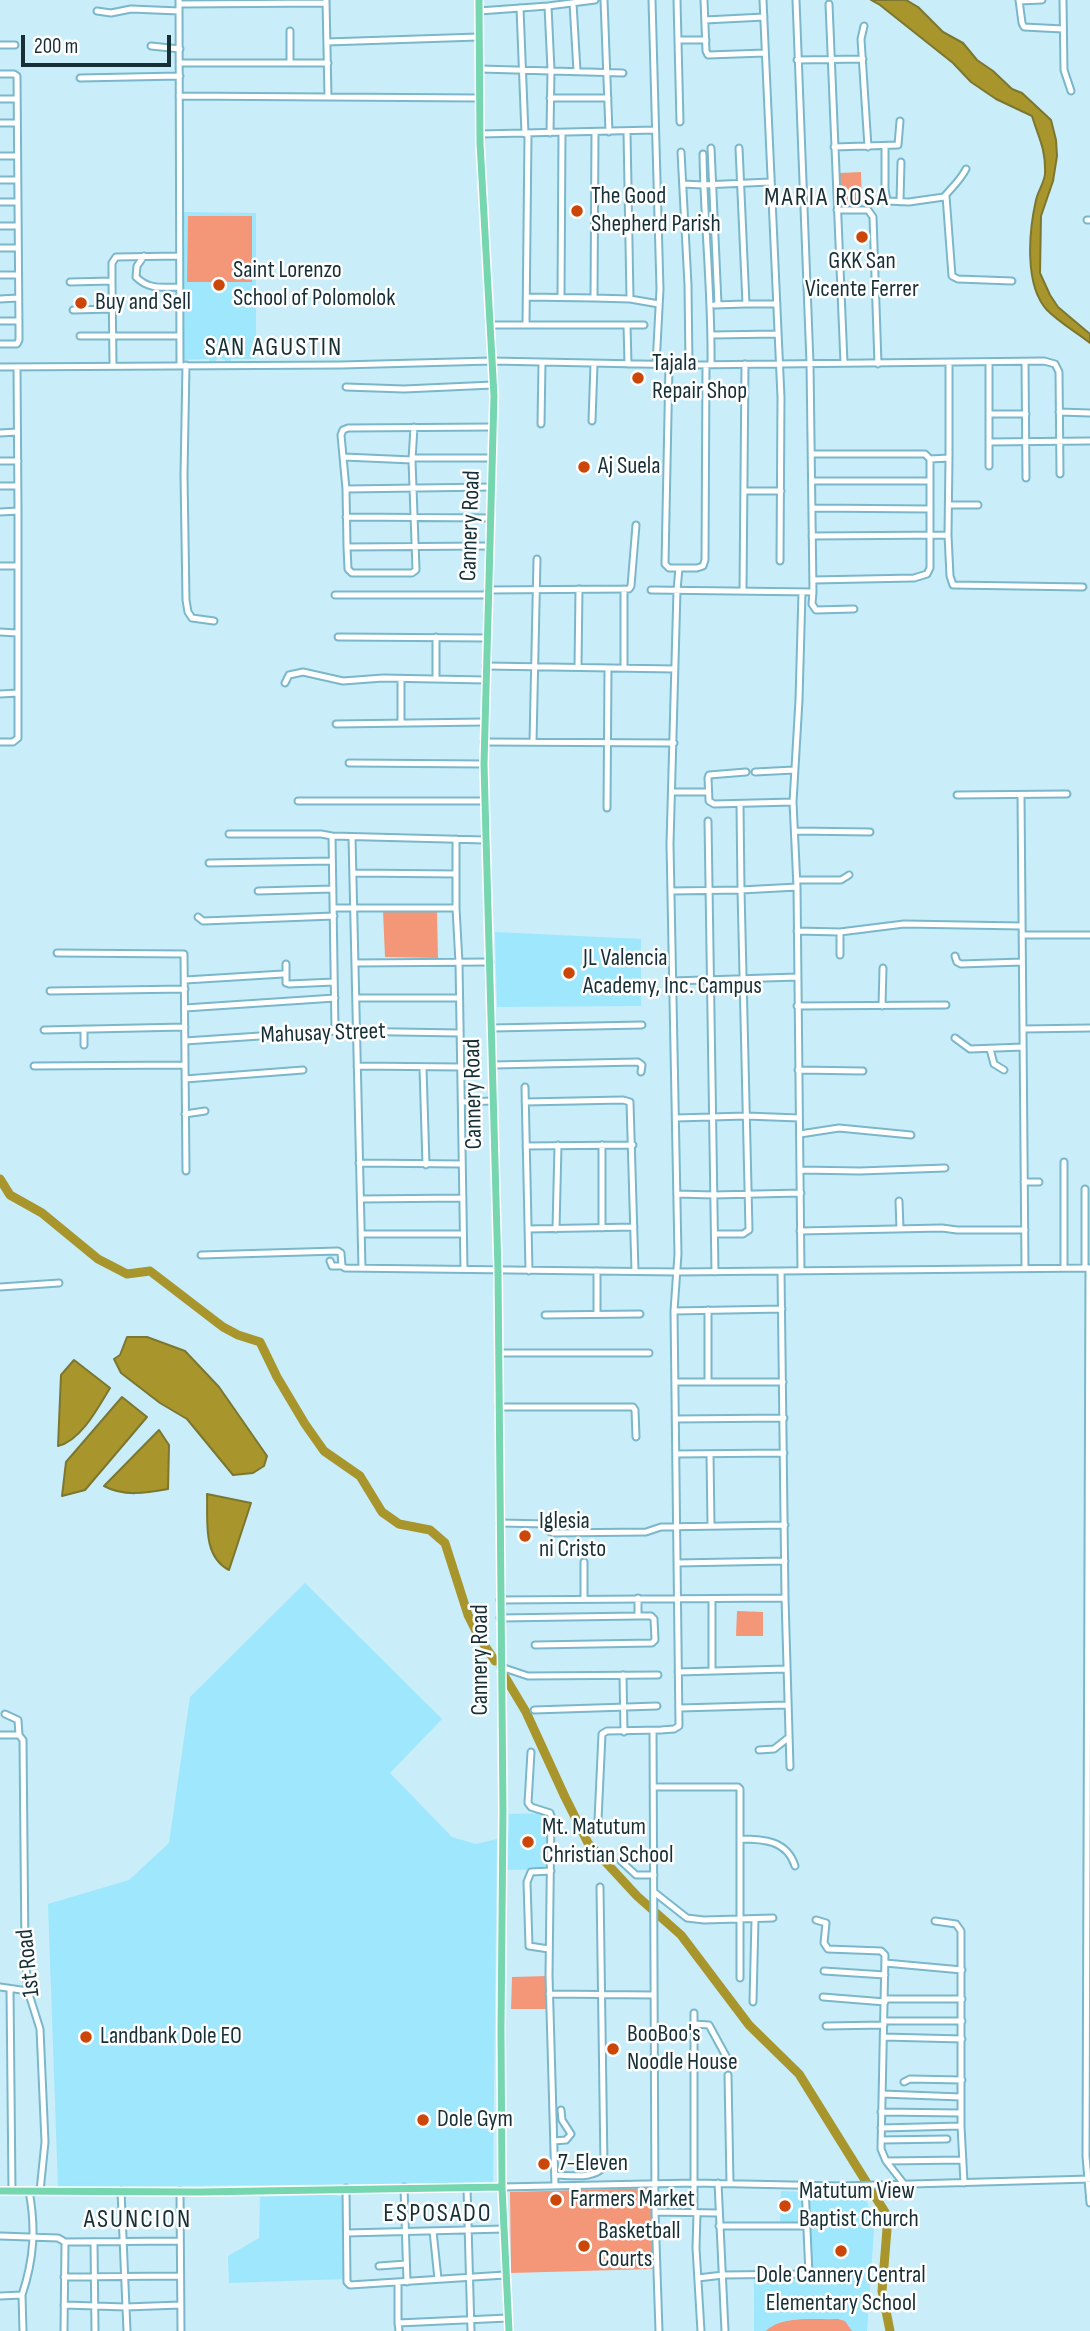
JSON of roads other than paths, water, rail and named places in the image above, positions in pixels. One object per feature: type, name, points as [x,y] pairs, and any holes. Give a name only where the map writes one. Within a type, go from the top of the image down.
[{"type":"main road","name":"Cannery Road","points":[[478,0],[480,134],[493,385],[484,801],[498,1271],[502,2187],[509,2331]]},
{"type":"main road","points":[[0,2191],[502,2187]]},
{"type":"street","points":[[479,11],[595,0]]},
{"type":"street","points":[[604,0],[609,132]]},
{"type":"street","points":[[652,0],[659,304],[656,365]]},
{"type":"street","points":[[677,0],[680,122]]},
{"type":"street","points":[[704,0],[707,54],[765,53]]},
{"type":"street","points":[[763,0],[779,363],[780,561]]},
{"type":"street","points":[[796,0],[810,363],[812,604],[816,610],[854,609]]},
{"type":"street","points":[[1042,0],[1019,0],[1023,26],[1063,29]]},
{"type":"street","points":[[1063,0],[1064,70],[1071,91]]},
{"type":"street","points":[[97,10],[111,13],[179,5],[326,2],[328,97]]},
{"type":"street","points":[[573,3],[577,71]]},
{"type":"street","points":[[829,4],[844,363]]},
{"type":"street","points":[[179,5],[179,287],[183,365],[186,600],[192,618],[214,621]]},
{"type":"street","points":[[548,6],[550,133]]},
{"type":"street","points":[[520,8],[527,134],[526,325]]},
{"type":"street","points":[[705,20],[764,18]]},
{"type":"street","points":[[863,26],[861,34],[868,147]]},
{"type":"street","points":[[290,31],[290,63]]},
{"type":"street","points":[[327,42],[478,37]]},
{"type":"street","points":[[678,40],[706,40]]},
{"type":"street","points":[[0,45],[15,45]]},
{"type":"street","points":[[151,47],[180,49]]},
{"type":"street","points":[[797,60],[863,59]]},
{"type":"street","points":[[180,63],[328,63]]},
{"type":"street","points":[[480,69],[623,73]]},
{"type":"street","points":[[0,74],[16,75],[19,342],[0,344]]},
{"type":"street","points":[[80,79],[180,76]]},
{"type":"street","points":[[179,96],[479,98]]},
{"type":"street","points":[[551,99],[608,98]]},
{"type":"street","points":[[0,99],[17,99]]},
{"type":"street","points":[[834,147],[895,146],[900,143],[900,121]]},
{"type":"street","points":[[0,123],[17,123]]},
{"type":"street","points":[[480,134],[655,130]]},
{"type":"street","points":[[627,132],[630,299]]},
{"type":"street","points":[[561,298],[562,133]]},
{"type":"street","points":[[594,298],[595,133]]},
{"type":"street","points":[[885,147],[886,200],[900,202],[941,199],[946,196]]},
{"type":"street","points":[[711,148],[718,304]]},
{"type":"street","points":[[739,148],[746,304]]},
{"type":"street","points":[[681,152],[689,365]]},
{"type":"street","points":[[669,365],[666,564],[668,568],[701,567],[705,560],[708,364],[712,335],[703,154]]},
{"type":"street","points":[[0,156],[17,156]]},
{"type":"street","points":[[900,202],[901,162]]},
{"type":"street","points":[[966,169],[961,180],[950,188],[946,196],[952,276],[958,279],[1012,281]]},
{"type":"street","points":[[0,180],[17,180]]},
{"type":"street","points":[[683,184],[770,182]]},
{"type":"street","points":[[0,202],[18,202]]},
{"type":"street","points":[[837,210],[867,210],[873,217],[878,364]]},
{"type":"street","points":[[0,226],[18,226]]},
{"type":"street","points":[[0,248],[18,248]]},
{"type":"street","points":[[144,256],[136,269],[136,277],[141,282],[151,287],[179,287]]},
{"type":"street","points":[[113,365],[112,263],[116,257],[179,256]]},
{"type":"street","points":[[0,275],[18,275]]},
{"type":"street","points":[[70,282],[112,281]]},
{"type":"street","points":[[527,297],[630,299],[659,304]]},
{"type":"street","points":[[0,299],[18,298]]},
{"type":"street","points":[[709,305],[777,304]]},
{"type":"street","points":[[73,310],[112,309]]},
{"type":"street","points":[[0,321],[18,321]]},
{"type":"street","points":[[490,325],[644,325]]},
{"type":"street","points":[[627,325],[628,364]]},
{"type":"street","points":[[712,335],[778,334]]},
{"type":"street","points":[[80,336],[180,336]]},
{"type":"street","points":[[0,367],[341,365],[492,361],[656,365],[878,364],[1044,360],[1057,366],[1060,390],[1060,474]]},
{"type":"street","points":[[1025,362],[1026,478]]},
{"type":"street","points":[[541,363],[541,424]]},
{"type":"street","points":[[949,363],[948,535],[953,585],[1083,587]]},
{"type":"street","points":[[989,363],[989,466]]},
{"type":"street","points":[[592,421],[594,364]]},
{"type":"street","points":[[743,591],[745,364]]},
{"type":"street","points":[[0,742],[13,742],[18,738],[17,367]]},
{"type":"street","points":[[346,387],[404,389],[493,385]]},
{"type":"street","points":[[1059,412],[1090,413]]},
{"type":"street","points":[[989,414],[1026,414]]},
{"type":"street","points":[[414,427],[412,459],[416,570],[412,573],[352,573],[348,569],[346,489],[341,435],[345,429],[414,427],[493,427]]},
{"type":"street","points":[[0,433],[17,432]]},
{"type":"street","points":[[989,442],[1090,441]]},
{"type":"street","points":[[812,454],[925,454],[930,459],[930,568],[923,576],[813,580]]},
{"type":"street","points":[[344,457],[492,457]]},
{"type":"street","points":[[930,459],[948,458]]},
{"type":"street","points":[[0,461],[18,461]]},
{"type":"street","points":[[813,481],[929,481]]},
{"type":"street","points":[[0,486],[17,486]]},
{"type":"street","points":[[346,489],[491,487]]},
{"type":"street","points":[[744,491],[781,491]]},
{"type":"street","points":[[949,505],[978,505]]},
{"type":"street","points":[[813,508],[929,509]]},
{"type":"street","points":[[0,512],[18,511]]},
{"type":"street","points":[[346,517],[490,518]]},
{"type":"street","points":[[335,595],[488,593],[537,588],[624,589],[631,586],[636,525]]},
{"type":"street","points":[[812,536],[948,535]]},
{"type":"street","points":[[347,547],[489,546]]},
{"type":"street","points":[[533,741],[537,559]]},
{"type":"street","points":[[0,566],[17,566]]},
{"type":"street","points":[[598,1819],[601,1737],[607,1731],[653,1731],[677,1727],[680,1708],[674,1311],[677,1194],[671,891],[679,568]]},
{"type":"street","points":[[578,667],[579,589]]},
{"type":"street","points":[[624,589],[624,668]]},
{"type":"street","points":[[650,590],[813,592]]},
{"type":"street","points":[[801,1271],[797,880],[793,802],[802,592]]},
{"type":"street","points":[[0,632],[17,633]]},
{"type":"street","points":[[338,636],[487,638]]},
{"type":"street","points":[[436,637],[436,679]]},
{"type":"street","points":[[486,666],[675,669]]},
{"type":"street","points":[[607,808],[608,668]]},
{"type":"street","points":[[285,682],[292,673],[303,671],[343,681],[485,680]]},
{"type":"street","points":[[401,679],[401,722]]},
{"type":"street","points":[[0,694],[18,693]]},
{"type":"street","points":[[336,724],[484,722]]},
{"type":"street","points":[[484,742],[674,743]]},
{"type":"street","points":[[349,764],[484,764]]},
{"type":"street","points":[[755,772],[794,770]]},
{"type":"street","points":[[746,772],[712,773],[708,778],[708,798],[714,804],[793,802]]},
{"type":"street","points":[[673,792],[708,792]]},
{"type":"street","points":[[957,795],[1067,794]]},
{"type":"street","points":[[1021,795],[1025,1268]]},
{"type":"street","points":[[298,801],[484,801]]},
{"type":"street","points":[[715,1234],[743,1234],[748,1231],[740,804]]},
{"type":"street","points":[[708,821],[715,1272]]},
{"type":"street","points":[[795,831],[870,832]]},
{"type":"street","points":[[229,834],[321,834],[485,840]]},
{"type":"street","points":[[332,836],[335,1031]]},
{"type":"street","points":[[352,837],[362,1268]]},
{"type":"street","points":[[456,839],[464,1269]]},
{"type":"street","points":[[209,863],[332,861]]},
{"type":"street","points":[[353,873],[456,874]]},
{"type":"street","points":[[797,880],[841,880],[849,875]]},
{"type":"street","points":[[671,891],[797,887]]},
{"type":"street","points":[[258,891],[333,889]]},
{"type":"street","points":[[334,908],[456,908]]},
{"type":"street","points":[[198,918],[203,921],[334,916]]},
{"type":"street","points":[[797,931],[840,932],[904,924],[1022,926]]},
{"type":"street","points":[[840,932],[840,955]]},
{"type":"street","points":[[1022,935],[1090,935]]},
{"type":"street","points":[[57,953],[183,953],[186,1171]]},
{"type":"street","points":[[955,956],[961,964],[1022,962]]},
{"type":"street","points":[[355,963],[490,962]]},
{"type":"street","points":[[286,964],[286,983],[334,982]]},
{"type":"street","points":[[882,1006],[883,968]]},
{"type":"street","points":[[185,980],[286,974]]},
{"type":"street","points":[[673,981],[797,976]]},
{"type":"street","points":[[50,991],[185,989]]},
{"type":"street","points":[[185,1008],[335,998]]},
{"type":"street","points":[[356,998],[459,998]]},
{"type":"street","points":[[797,1006],[946,1005]]},
{"type":"street","points":[[492,1028],[642,1025]]},
{"type":"street","points":[[44,1030],[185,1027]]},
{"type":"street","points":[[1023,1029],[1090,1028]]},
{"type":"street","points":[[84,1029],[84,1045]]},
{"type":"street","name":"Mahusay Street","points":[[185,1041],[335,1031],[460,1033]]},
{"type":"street","points":[[955,1038],[970,1049],[1023,1047]]},
{"type":"street","points":[[990,1049],[994,1064],[1004,1070]]},
{"type":"street","points":[[493,1065],[638,1062],[642,1065],[642,1072]]},
{"type":"street","points":[[34,1066],[185,1065]]},
{"type":"street","points":[[357,1066],[461,1067]]},
{"type":"street","points":[[423,1068],[426,1165]]},
{"type":"street","points":[[185,1079],[303,1070]]},
{"type":"street","points":[[798,1070],[863,1070]]},
{"type":"street","points":[[525,1087],[529,1271]]},
{"type":"street","points":[[525,1102],[628,1100],[631,1105],[633,1145],[635,1271]]},
{"type":"street","points":[[462,1102],[493,1101]]},
{"type":"street","points":[[185,1114],[205,1111]]},
{"type":"street","points":[[676,1118],[799,1118]]},
{"type":"street","points":[[800,1134],[839,1128],[911,1135]]},
{"type":"street","points":[[556,1229],[558,1145]]},
{"type":"street","points":[[602,1145],[602,1228]]},
{"type":"street","points":[[526,1146],[633,1145]]},
{"type":"street","points":[[1064,1162],[1065,1268]]},
{"type":"street","points":[[359,1163],[462,1164]]},
{"type":"street","points":[[800,1170],[945,1168]]},
{"type":"street","points":[[1024,1182],[1039,1182]]},
{"type":"street","points":[[1085,1189],[1088,1268],[1090,2203]]},
{"type":"street","points":[[677,1194],[801,1193]]},
{"type":"street","points":[[361,1199],[463,1198]]},
{"type":"street","points":[[899,1200],[900,1229]]},
{"type":"street","points":[[528,1229],[634,1227]]},
{"type":"street","points":[[800,1231],[942,1228],[1024,1230]]},
{"type":"street","points":[[360,1234],[463,1234]]},
{"type":"street","points":[[201,1255],[338,1251],[342,1255],[342,1266]]},
{"type":"street","points":[[330,1261],[332,1266],[362,1268],[498,1271],[715,1272],[1088,1268]]},
{"type":"street","points":[[597,1271],[597,1314]]},
{"type":"street","points":[[780,1271],[790,1767]]},
{"type":"street","points":[[0,1287],[59,1283]]},
{"type":"street","points":[[674,1311],[782,1309]]},
{"type":"street","points":[[708,1310],[708,1382]]},
{"type":"street","points":[[545,1315],[640,1314]]},
{"type":"street","points":[[499,1353],[649,1353]]},
{"type":"street","points":[[675,1382],[783,1382]]},
{"type":"street","points":[[499,1407],[633,1407],[636,1437]]},
{"type":"street","points":[[676,1419],[784,1418]]},
{"type":"street","points":[[676,1454],[784,1453]]},
{"type":"street","points":[[710,1454],[711,1526]]},
{"type":"street","points":[[500,1523],[548,1524],[549,1531],[553,1533],[646,1532],[661,1527],[785,1525]]},
{"type":"street","points":[[677,1563],[785,1561]]},
{"type":"street","points":[[584,1562],[584,1599]]},
{"type":"street","points":[[638,1598],[638,1616]]},
{"type":"street","points":[[500,1600],[785,1598]]},
{"type":"street","points":[[712,1599],[712,1671]]},
{"type":"street","points":[[500,1618],[651,1616],[654,1619],[653,1642],[535,1645]]},
{"type":"street","points":[[501,1667],[528,1676],[658,1675]]},
{"type":"street","points":[[678,1672],[786,1670]]},
{"type":"street","points":[[623,1675],[624,1732]]},
{"type":"street","points":[[680,1708],[787,1705]]},
{"type":"street","points":[[534,1710],[657,1706]]},
{"type":"street","points":[[0,1735],[19,1735],[18,1720],[5,1714]]},
{"type":"street","points":[[653,1731],[655,2212],[659,2331]]},
{"type":"street","name":"1st Road","points":[[19,1735],[23,1740],[25,1953],[28,1991],[36,2011],[41,2038],[46,2142],[40,2191]]},
{"type":"street","points":[[759,1750],[774,1749],[788,1738]]},
{"type":"street","points":[[531,1752],[528,1803],[531,1807],[551,1814],[549,1994],[555,2186]]},
{"type":"street","points":[[653,1787],[739,1787],[740,1978]]},
{"type":"street","points":[[740,1839],[760,1839],[775,1843],[792,1856],[795,1866]]},
{"type":"street","points":[[621,1861],[636,1875],[654,1875]]},
{"type":"street","points":[[550,1949],[532,1948],[528,1944],[527,1880],[532,1871],[551,1871]]},
{"type":"street","points":[[555,2175],[590,2175],[604,2166],[600,1887]]},
{"type":"street","points":[[654,1892],[687,1919],[773,1919]]},
{"type":"street","points":[[753,2003],[755,1919]]},
{"type":"street","points":[[816,1920],[826,1923],[824,1943],[828,1949],[881,1951],[885,1955],[882,2155],[904,2184]]},
{"type":"street","points":[[934,1921],[959,1927],[962,1970],[961,2126],[964,2183]]},
{"type":"street","points":[[885,1963],[962,1970]]},
{"type":"street","points":[[824,1971],[885,1975]]},
{"type":"street","points":[[0,1987],[28,1991]]},
{"type":"street","points":[[10,1989],[12,2191]]},
{"type":"street","points":[[549,1994],[653,1995]]},
{"type":"street","points":[[823,1997],[885,2001],[962,1999]]},
{"type":"street","points":[[694,2013],[692,2120],[701,2331]]},
{"type":"street","points":[[826,2026],[962,2021]]},
{"type":"street","points":[[694,2024],[709,2025],[727,2058]]},
{"type":"street","points":[[884,2038],[962,2039]]},
{"type":"street","points":[[728,2075],[730,2183]]},
{"type":"street","points":[[904,2082],[910,2079],[962,2080]]},
{"type":"street","points":[[882,2094],[961,2097]]},
{"type":"street","points":[[554,2141],[566,2140],[571,2134],[562,2120],[561,2109]]},
{"type":"street","points":[[881,2112],[961,2113]]},
{"type":"street","points":[[881,2128],[961,2126]]},
{"type":"street","points":[[881,2140],[947,2139]]},
{"type":"street","points":[[886,2161],[963,2160]]},
{"type":"street","points":[[502,2187],[695,2183],[805,2186],[1089,2179]]},
{"type":"street","points":[[718,2183],[725,2331]]},
{"type":"street","points":[[698,2278],[808,2274],[805,2186]]},
{"type":"street","points":[[346,2188],[348,2284],[351,2286],[505,2276]]},
{"type":"street","points":[[404,2188],[407,2282]]},
{"type":"street","points":[[467,2188],[471,2331]]},
{"type":"street","points":[[23,2331],[22,2295],[30,2273],[34,2237],[29,2191]]},
{"type":"street","points":[[121,2191],[127,2331]]},
{"type":"street","points":[[180,2191],[181,2331]]},
{"type":"street","points":[[655,2212],[718,2213]]},
{"type":"street","points":[[719,2226],[806,2226]]},
{"type":"street","points":[[347,2233],[504,2230]]},
{"type":"street","points":[[433,2231],[438,2279]]},
{"type":"street","points":[[0,2236],[58,2238],[65,2242],[179,2241]]},
{"type":"street","points":[[64,2331],[65,2242]]},
{"type":"street","points":[[94,2242],[95,2331]]},
{"type":"street","points":[[379,2266],[406,2263]]},
{"type":"street","points":[[64,2277],[179,2276]]},
{"type":"street","points":[[398,2282],[399,2331]]},
{"type":"street","points":[[0,2296],[22,2295]]},
{"type":"street","points":[[64,2305],[180,2305]]},
{"type":"street","points":[[398,2323],[508,2318]]},
{"type":"waterway","points":[[0,1179],[10,1195],[42,1213],[98,1259],[127,1274],[150,1271],[223,1327],[260,1342],[277,1377],[324,1451],[360,1476],[382,1512],[399,1524],[430,1530],[445,1543],[468,1615],[495,1661]]},
{"type":"waterway","points":[[505,1677],[526,1712],[588,1843],[637,1896],[681,1935],[749,2025],[799,2074],[888,2217],[882,2291],[890,2331]]},
{"type":"place","name":"The Good Shepherd Parish","points":[[577,211]]},
{"type":"place","name":"GKK San Vicente Ferrer","points":[[862,237]]},
{"type":"place","name":"Saint Lorenzo School of Polomolok","points":[[219,285]]},
{"type":"place","name":"Buy and Sell","points":[[81,303]]},
{"type":"place","name":"Tajala Repair Shop","points":[[638,378]]},
{"type":"place","name":"Aj Suela","points":[[584,467]]},
{"type":"place","name":"JL Valencia Academy, Inc. Campus","points":[[569,973]]},
{"type":"place","name":"Iglesia ni Cristo","points":[[525,1536]]},
{"type":"place","name":"Mt. Matutum Christian School","points":[[528,1842]]},
{"type":"place","name":"Landbank Dole EO","points":[[86,2037]]},
{"type":"place","name":"BooBoo's Noodle House","points":[[613,2049]]},
{"type":"place","name":"Dole Gym","points":[[423,2120]]},
{"type":"place","name":"7-Eleven","points":[[544,2164]]},
{"type":"place","name":"Farmers Market","points":[[556,2200]]},
{"type":"place","name":"Matutum View Baptist Church","points":[[785,2206]]},
{"type":"place","name":"Basketball Courts","points":[[584,2246]]},
{"type":"place","name":"Dole Cannery Central Elementary School","points":[[841,2251]]},
{"type":"district","name":"MARIA ROSA","points":[[827,198]]},
{"type":"district","name":"SAN AGUSTIN","points":[[274,348]]},
{"type":"district","name":"ESPOSADO","points":[[438,2214]]},
{"type":"district","name":"ASUNCION","points":[[138,2220]]}]
